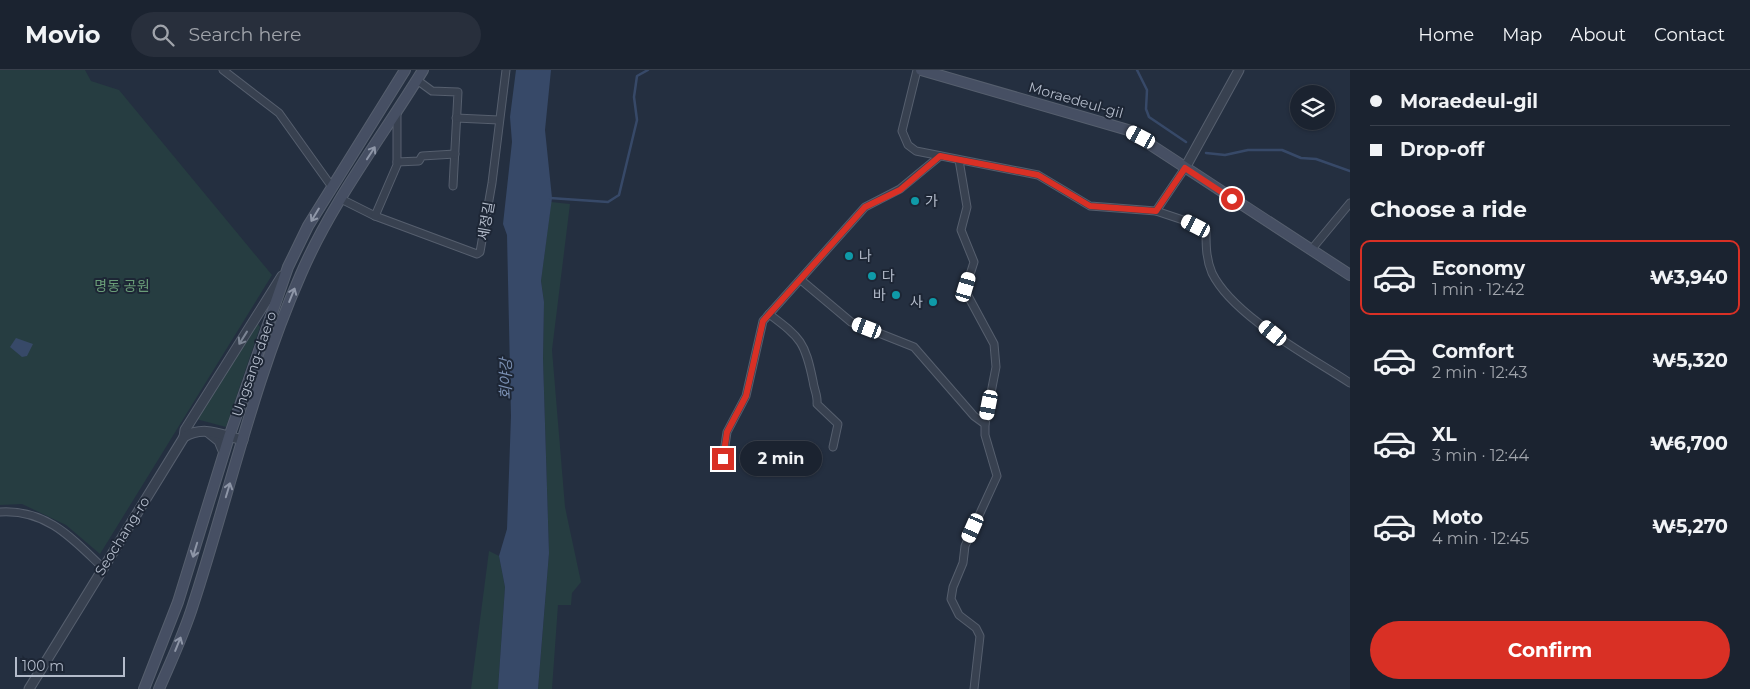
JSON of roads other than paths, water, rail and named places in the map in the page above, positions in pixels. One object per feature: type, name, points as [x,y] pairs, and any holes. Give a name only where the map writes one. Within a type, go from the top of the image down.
[{"type":"main road","name":"Ungsang-daero","points":[[144,689],[178,602],[229,437],[288,267],[308,226],[405,70]]},
{"type":"main road","name":"Ungsang-daero","points":[[159,689],[193,607],[278,331],[301,274],[341,199],[423,70]]},
{"type":"main road","name":"Moraedeul-gil","points":[[919,70],[1114,125],[1148,142],[1350,276]]},
{"type":"street","points":[[223,70],[279,113],[332,187]]},
{"type":"street","name":"세정길","points":[[341,199],[375,216],[477,254],[480,252],[492,182],[506,70]]},
{"type":"street","points":[[919,70],[903,120],[903,138],[916,151],[1038,175],[1090,206],[1156,211],[1186,221],[1206,231],[1208,260],[1212,272],[1235,303],[1273,333],[1350,383]]},
{"type":"street","points":[[1156,211],[1185,168],[1239,70]]},
{"type":"street","points":[[417,80],[432,91],[458,92],[453,186]]},
{"type":"street","points":[[375,216],[394,177],[397,162],[397,111]]},
{"type":"street","points":[[456,118],[499,120]]},
{"type":"street","points":[[397,162],[419,161],[422,156],[455,154]]},
{"type":"street","points":[[723,459],[727,432],[746,396],[763,321],[865,207],[900,190],[940,156]]},
{"type":"street","points":[[959,160],[967,207],[960,230],[974,262],[966,287],[967,294],[994,344],[996,367],[985,424],[985,434],[997,476],[966,546],[952,599],[959,615],[976,628],[980,636],[974,689]]},
{"type":"street","points":[[1311,250],[1350,203]]},
{"type":"street","name":"Seochang-ro","points":[[29,689],[102,567],[184,437],[185,430],[288,267]]},
{"type":"street","points":[[800,280],[851,322],[914,347],[974,416],[985,424]]},
{"type":"street","points":[[769,314],[796,335],[807,352],[814,386],[818,395],[817,404],[838,424],[833,447]]},
{"type":"street","points":[[184,437],[195,430],[204,430],[243,440]]},
{"type":"street","points":[[204,430],[219,441],[224,453]]},
{"type":"street","points":[[0,512],[26,513],[46,520],[64,530],[102,567]]},
{"type":"water","points":[[516,70],[551,70],[545,130],[552,198],[541,281],[544,302],[543,359],[549,553],[538,689],[498,689],[505,587],[499,556],[507,529],[511,416],[507,235],[503,224],[512,142],[510,117]]},
{"type":"water","points":[[16,338],[33,344],[27,356],[22,357],[10,347]]},
{"type":"waterway","points":[[550,198],[608,202],[619,195],[637,120],[634,97],[637,76],[648,70]]},
{"type":"waterway","points":[[1137,70],[1147,90],[1146,109],[1149,117],[1186,142]]},
{"type":"waterway","points":[[1206,153],[1225,155],[1248,150],[1282,150],[1301,158],[1316,159],[1350,171]]},
{"type":"place","name":"가","points":[[915,201]]},
{"type":"place","name":"나","points":[[849,256]]},
{"type":"place","name":"다","points":[[872,276]]},
{"type":"place","name":"바","points":[[896,295]]},
{"type":"place","name":"사","points":[[933,302]]},
{"type":"park label","name":"명동 공원","points":[[122,286]]},
{"type":"water label","name":"회야강","points":[[505,379]]}]
